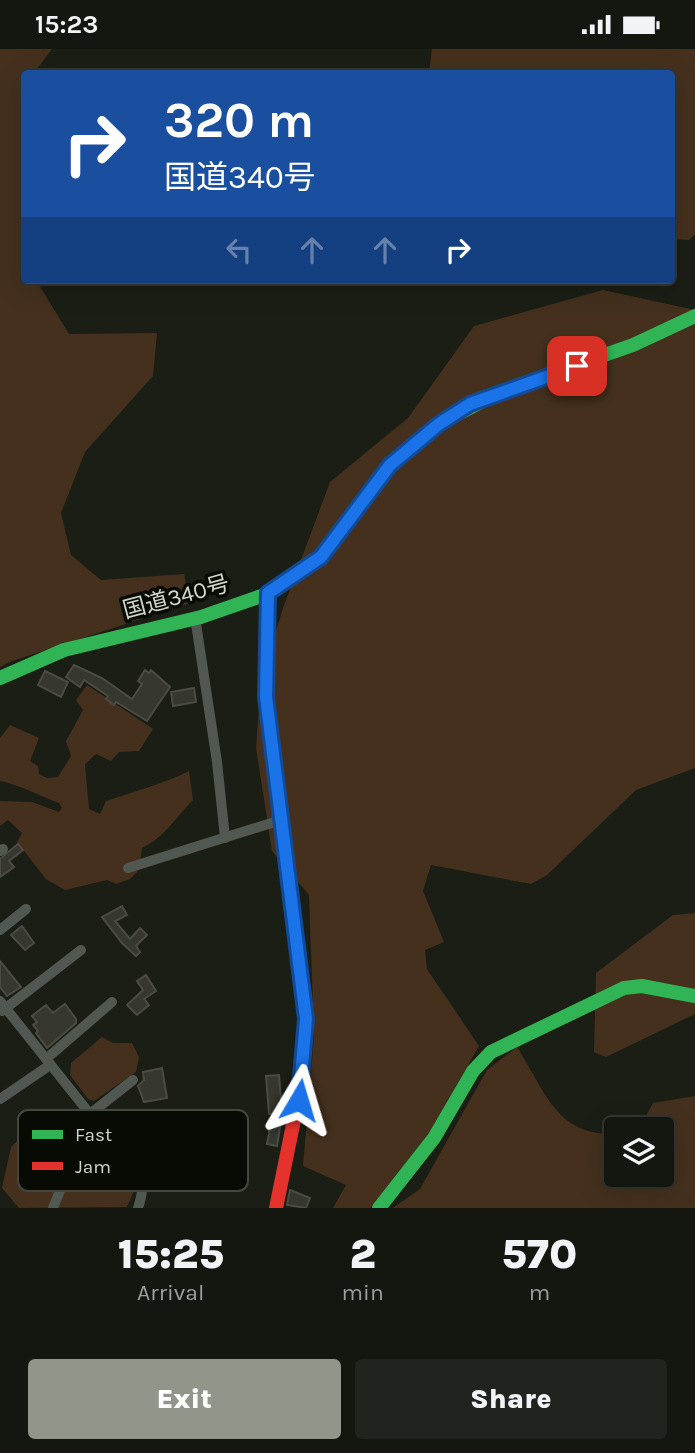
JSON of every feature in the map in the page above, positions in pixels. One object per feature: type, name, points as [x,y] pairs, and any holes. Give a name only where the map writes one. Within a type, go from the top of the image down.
[{"type":"main road","name":"国道340号","points":[[0,678],[51,654],[195,617],[268,593],[321,557],[338,539],[381,475],[439,424],[470,404],[621,351],[695,316]]},
{"type":"main road","points":[[268,593],[266,697],[306,1019],[295,1126],[276,1208]]},
{"type":"main road","points":[[379,1208],[434,1138],[472,1071],[491,1052],[624,988],[642,986],[695,996]]},
{"type":"street","points":[[195,617],[217,761],[225,838]]},
{"type":"street","points":[[128,867],[281,820]]},
{"type":"street","points":[[0,930],[26,909]]},
{"type":"street","points":[[81,950],[2,1007],[87,1110]]},
{"type":"street","points":[[0,1099],[48,1062],[112,1002]]},
{"type":"street","points":[[95,1110],[133,1080]]},
{"type":"street","points":[[53,1208],[60,1191]]},
{"type":"shaded area","points":[[0,49],[52,49],[36,70],[21,70],[21,284],[38,284],[69,334],[157,333],[153,376],[85,452],[61,513],[71,555],[101,580],[184,574],[190,603],[0,667]]},
{"type":"shaded area","points":[[432,49],[695,49],[695,235],[689,240],[675,239],[675,70],[429,70]]},
{"type":"shaded area","points":[[603,290],[695,310],[695,768],[636,790],[547,875],[531,884],[431,865],[423,891],[444,942],[425,950],[427,969],[479,1046],[427,1136],[370,1208],[333,1208],[346,1185],[303,1166],[314,1036],[309,895],[272,851],[256,748],[261,680],[283,608],[330,482],[408,418],[474,326]]},
{"type":"shaded area","points":[[87,685],[153,729],[139,751],[119,752],[111,761],[96,754],[85,764],[89,809],[100,814],[106,801],[189,771],[193,800],[163,833],[142,848],[139,870],[130,879],[116,884],[107,880],[65,890],[46,879],[17,842],[22,833],[8,820],[0,826],[0,801],[32,802],[59,812],[62,808],[59,803],[0,781],[0,738],[10,725],[39,738],[30,761],[38,766],[39,774],[47,778],[58,777],[71,756],[66,741],[83,710],[76,700]]},
{"type":"shaded area","points":[[695,913],[695,1014],[606,1057],[594,1052],[596,973],[673,915]]},
{"type":"shaded area","points":[[102,1037],[113,1043],[132,1043],[139,1057],[136,1072],[94,1101],[88,1099],[70,1075],[71,1063]]},
{"type":"shaded area","points":[[517,1047],[545,1095],[566,1119],[579,1128],[604,1133],[604,1187],[674,1187],[674,1117],[645,1117],[653,1103],[695,1096],[695,1208],[393,1208],[420,1189],[487,1070]]},
{"type":"shaded area","points":[[18,1140],[18,1191],[134,1191],[127,1207],[19,1208],[2,1188],[11,1147]]},
{"type":"building","points":[[74,665],[102,678],[132,699],[142,684],[138,681],[145,670],[149,673],[151,670],[170,687],[147,721],[116,702],[114,705],[106,699],[108,696],[84,680],[80,687],[66,677]]},
{"type":"building","points":[[45,671],[68,682],[61,697],[38,685]]},
{"type":"building","points":[[194,688],[196,702],[173,706],[171,692]]},
{"type":"building","points":[[18,844],[23,850],[9,861],[14,867],[0,877],[0,859]]},
{"type":"building","points":[[122,906],[127,915],[115,921],[130,939],[140,928],[147,935],[136,946],[140,952],[136,956],[102,917]]},
{"type":"building","points":[[22,926],[34,943],[25,950],[11,935]]},
{"type":"building","points":[[0,961],[21,987],[7,996],[0,987]]},
{"type":"building","points":[[146,975],[156,991],[144,999],[149,1005],[137,1015],[127,1005],[143,990],[137,981]]},
{"type":"building","points":[[65,1004],[76,1023],[47,1048],[36,1033],[38,1031],[33,1025],[37,1022],[32,1016],[46,1005],[53,1013]]},
{"type":"building","points":[[162,1068],[167,1098],[144,1102],[138,1086],[144,1080],[143,1072]]},
{"type":"building","points":[[279,1075],[282,1115],[277,1146],[267,1144],[273,1114],[269,1114],[266,1076]]},
{"type":"building","points":[[290,1190],[310,1198],[306,1208],[287,1205]]},
{"type":"traffic: fast","points":[[0,678],[64,650],[201,617],[267,594],[316,561],[387,468],[442,422],[502,391],[633,345],[695,316]]},
{"type":"traffic: fast","points":[[268,594],[266,697],[306,1018],[297,1105]]},
{"type":"traffic: fast","points":[[379,1208],[434,1138],[473,1071],[491,1052],[624,988],[642,986],[695,996]]},
{"type":"traffic: jam","points":[[276,1208],[297,1105]]},
{"type":"route","points":[[299,1100],[306,1019],[266,697],[268,593],[305,571],[321,557],[338,539],[373,485],[390,465],[439,424],[470,404],[577,366]]}]
